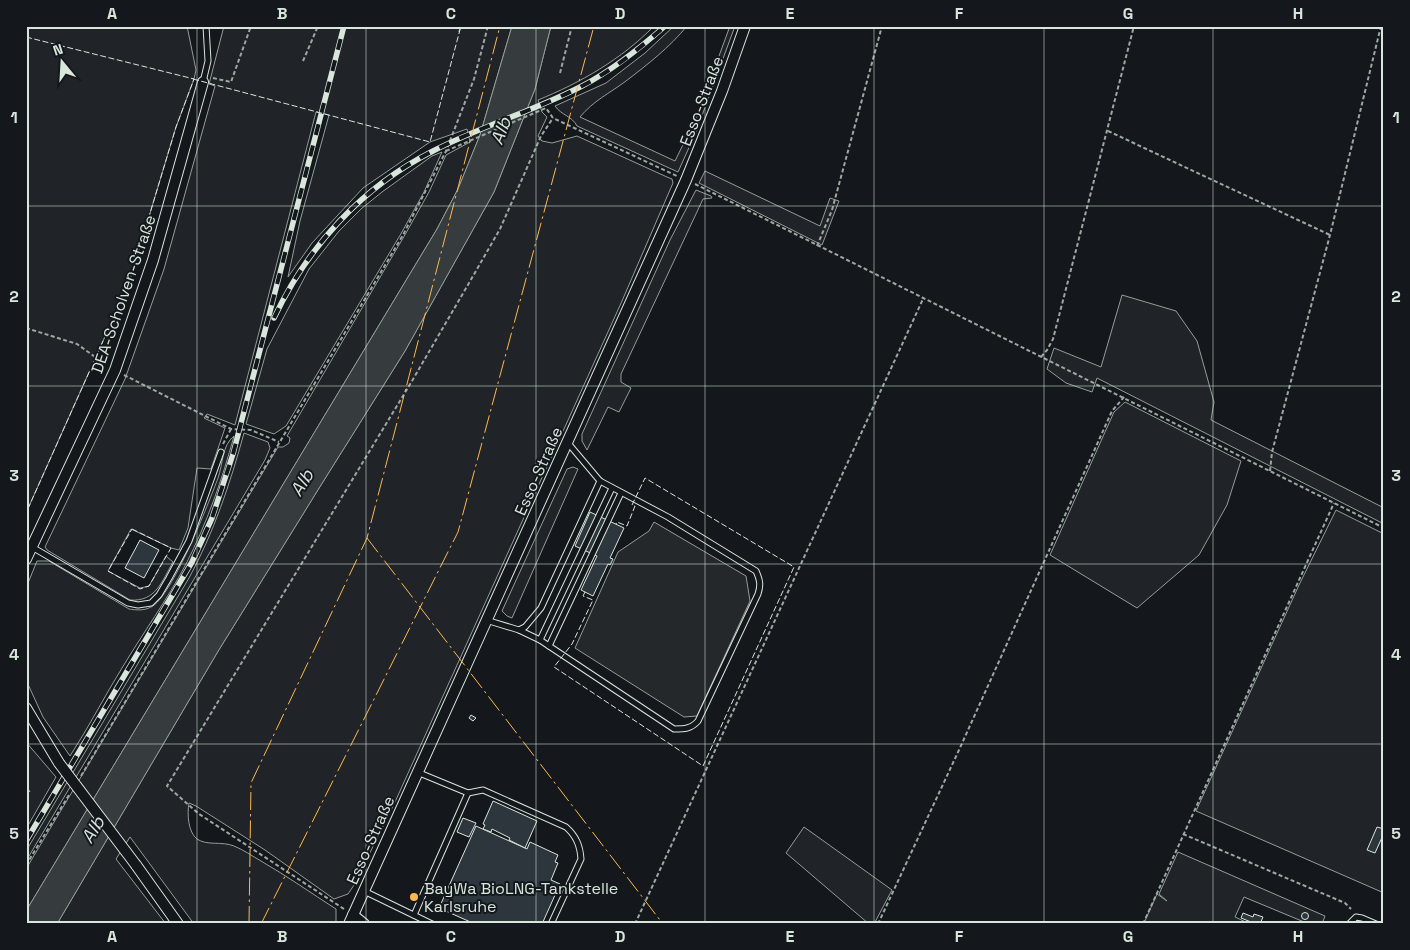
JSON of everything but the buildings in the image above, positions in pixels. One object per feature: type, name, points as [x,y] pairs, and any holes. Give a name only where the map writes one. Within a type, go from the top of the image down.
[{"type":"street","name":"Esso-Straße","points":[[351,920],[416,772],[686,180],[722,91],[744,26]]},
{"type":"street","name":"DEA-Scholven-Straße","points":[[26,559],[115,370],[153,260],[203,79]]},
{"type":"street","points":[[26,708],[60,763],[178,924]]},
{"type":"street","points":[[351,920],[364,924]]},
{"type":"lane","name":"DEA-Scholven-Straße","points":[[203,79],[208,61],[206,26]]},
{"type":"lane","points":[[486,620],[519,630],[540,640],[674,729],[685,730],[698,721],[754,603],[760,586],[760,579],[756,571],[668,517],[600,481],[567,442]]},
{"type":"lane","points":[[32,547],[128,603],[138,606],[151,603],[162,589],[189,541],[221,452]]},
{"type":"lane","points":[[519,630],[525,627],[540,608],[600,481]]},
{"type":"lane","points":[[540,640],[612,488]]},
{"type":"lane","points":[[549,646],[621,493]]},
{"type":"lane","points":[[416,772],[468,793],[483,790],[566,827],[575,835],[580,847],[581,859],[551,924]]},
{"type":"lane","points":[[414,915],[468,793]]},
{"type":"lane","points":[[364,891],[432,924]]},
{"type":"lane","points":[[1349,924],[1356,917],[1376,924]]},
{"type":"path","points":[[203,79],[231,82],[251,26]]},
{"type":"path","points":[[303,61],[318,26]]},
{"type":"path","points":[[77,781],[403,235],[446,151],[474,79],[488,26]]},
{"type":"path","points":[[560,73],[572,26]]},
{"type":"path","points":[[817,246],[832,210],[882,26]]},
{"type":"path","points":[[1040,357],[1047,350],[1053,339],[1134,26]]},
{"type":"path","points":[[1270,471],[1272,452],[1330,235],[1381,26]]},
{"type":"path","points":[[446,151],[546,108],[553,118],[686,180],[1384,528]]},
{"type":"path","points":[[351,920],[199,814],[167,786],[474,276],[500,229],[541,136],[553,118]]},
{"type":"path","points":[[1107,131],[1330,235]]},
{"type":"path","points":[[635,924],[924,299]]},
{"type":"path","points":[[26,328],[77,344],[115,370],[232,428],[251,430],[278,442]]},
{"type":"path","points":[[878,924],[1112,411],[1124,397]]},
{"type":"path","points":[[221,452],[232,428]]},
{"type":"path","points":[[1143,924],[1334,504]]},
{"type":"path","points":[[26,865],[72,790]]},
{"type":"path","points":[[1183,834],[1345,904]]},
{"type":"shaded area","points":[[26,26],[187,26],[196,70],[176,127],[129,283],[26,513]]},
{"type":"shaded area","points":[[224,26],[460,26],[459,32],[461,26],[512,26],[480,135],[458,189],[437,229],[26,911],[26,869],[278,447],[283,447],[289,443],[290,438],[287,436],[406,233],[429,192],[446,155],[470,142],[467,129],[430,142],[363,188],[312,243],[288,277],[300,221],[329,115],[316,112],[235,425],[207,414],[204,418],[225,428],[211,469],[197,468],[188,528],[179,550],[131,529],[108,571],[140,588],[149,586],[166,556],[173,562],[152,594],[139,600],[130,600],[45,547],[125,379],[164,269],[215,86],[209,84]]},
{"type":"shaded area","points":[[551,26],[654,26],[642,38],[600,69],[538,100],[542,112],[547,117],[538,136],[542,141],[552,143],[577,136],[672,179],[673,183],[622,301],[395,802],[354,885],[348,894],[334,899],[265,850],[189,803],[189,822],[192,832],[197,839],[234,846],[245,851],[336,909],[336,924],[194,924],[130,837],[116,859],[166,924],[57,924],[217,653],[405,351],[494,192],[535,89]]},
{"type":"shaded area","points":[[674,26],[687,26],[658,55],[596,102],[580,117],[675,161],[697,116],[730,26],[735,26],[696,132],[678,172],[577,126],[555,106],[606,83],[645,53]]},
{"type":"shaded area","points":[[442,152],[424,192],[402,232],[286,426],[274,434],[246,424],[267,349],[309,269],[339,231],[361,209],[432,156]]},
{"type":"shaded area","points":[[705,171],[820,226],[830,198],[839,201],[822,245],[699,183]]},
{"type":"shaded area","points":[[696,190],[712,198],[703,199],[621,374],[621,382],[631,388],[619,412],[608,407],[587,450],[582,441],[582,434],[670,240]]},
{"type":"shaded area","points":[[1122,295],[1176,311],[1197,341],[1214,402],[1211,420],[1384,508],[1384,524],[1097,378],[1092,392],[1066,383],[1047,369],[1054,348],[1101,367]]},
{"type":"shaded area","points":[[1125,402],[1241,461],[1227,505],[1199,555],[1137,608],[1050,555],[1114,412]]},
{"type":"shaded area","points":[[244,433],[268,442],[270,448],[265,460],[26,861],[26,851],[198,561],[221,507]]},
{"type":"shaded area","points":[[234,436],[201,533],[186,564],[70,756],[43,717],[26,680],[26,588],[37,561],[49,561],[129,609],[143,610],[151,607],[160,600],[189,548],[218,478],[227,444]]},
{"type":"shaded area","points":[[573,467],[578,469],[512,618],[507,616],[502,611],[567,469]]},
{"type":"shaded area","points":[[1336,510],[1384,534],[1384,893],[1196,811],[1299,585]]},
{"type":"shaded area","points":[[654,522],[746,576],[750,601],[697,716],[684,717],[575,648],[618,552],[649,531]]},
{"type":"shaded area","points":[[26,742],[56,777],[26,829],[26,787],[30,792],[26,785]]},
{"type":"shaded area","points":[[804,827],[892,890],[874,924],[869,924],[786,853]]},
{"type":"shaded area","points":[[1178,852],[1325,916],[1322,924],[1309,924],[1244,897],[1235,917],[1250,924],[1144,923],[1157,894],[1167,901],[1159,894]]},
{"type":"water","name":"Alb","points":[[512,26],[551,26],[535,89],[494,192],[405,351],[217,653],[57,924],[26,924],[26,911],[437,229],[458,189],[480,135]]},
{"type":"railway","points":[[26,841],[192,562],[212,518],[233,454],[344,26]]},
{"type":"railway","points":[[274,318],[303,267],[321,243],[360,201],[383,182],[407,166],[451,142],[564,95],[593,80],[625,59],[665,26]]},
{"type":"fence","points":[[193,79],[430,142],[461,26]]},
{"type":"fence","points":[[26,37],[194,79],[176,127],[129,283],[26,513]]},
{"type":"fence","points":[[585,592],[583,596],[593,600],[572,644],[554,667],[703,766],[794,567],[645,478],[632,505],[635,506],[627,526],[617,522],[616,524]]},
{"type":"fence","points":[[132,529],[171,548],[149,586],[140,589],[108,571],[132,529]]},
{"type":"power","points":[[249,924],[251,783],[367,538],[500,26]]},
{"type":"power","points":[[261,924],[458,532],[594,26]]},
{"type":"power","points":[[367,538],[663,924]]},
{"type":"place","name":"BayWa BioLNG-Tankstelle Karlsruhe","points":[[414,897]]}]
